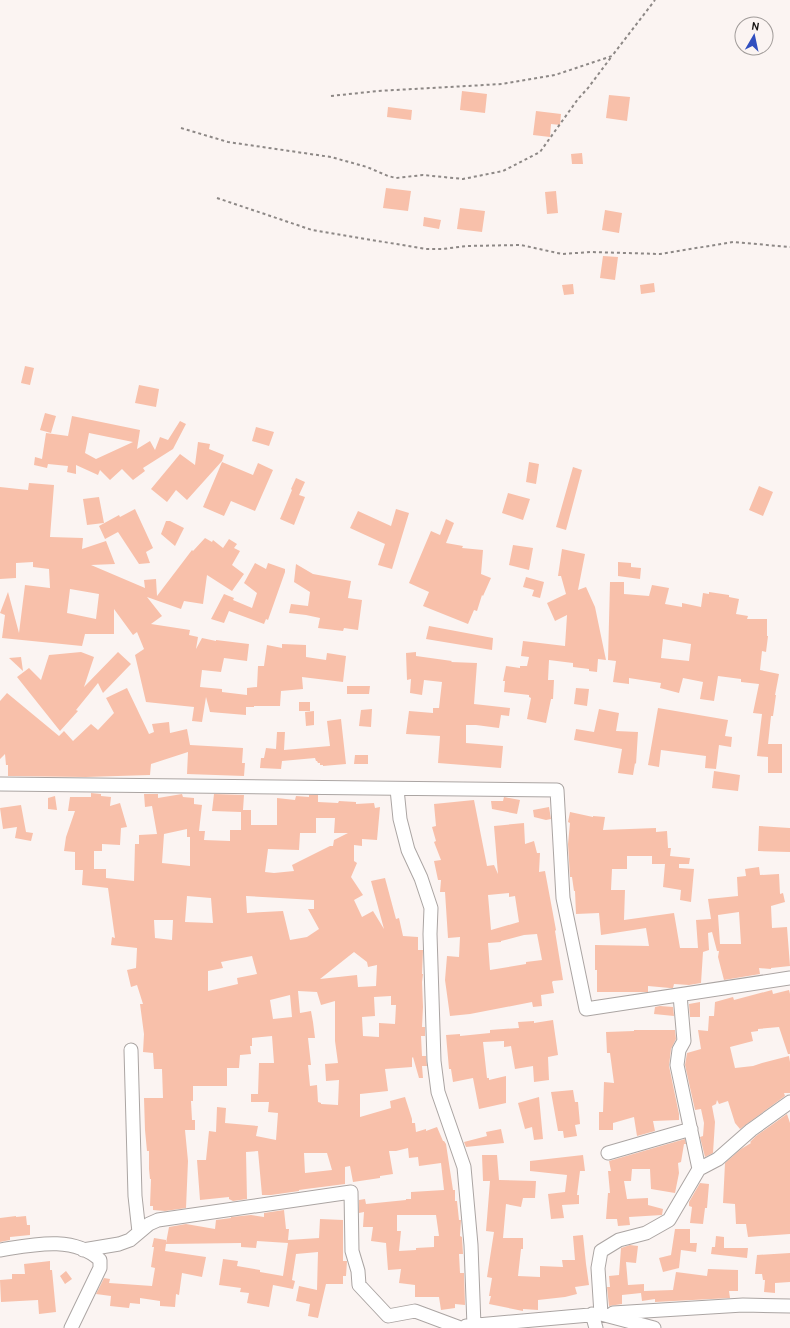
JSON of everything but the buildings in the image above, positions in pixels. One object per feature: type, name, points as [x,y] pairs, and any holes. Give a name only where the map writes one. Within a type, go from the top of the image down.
[{"type":"street","points":[[0,784],[557,790],[563,898],[586,1009],[790,978]]},
{"type":"street","points":[[397,789],[400,819],[408,850],[421,878],[431,908],[430,934],[434,1061],[438,1092],[464,1167],[471,1245],[482,1327]]},
{"type":"street","points":[[680,995],[684,1041],[679,1050],[677,1065],[699,1169]]},
{"type":"street","points":[[131,1050],[136,1196],[139,1232]]},
{"type":"street","points":[[596,1328],[598,1268],[601,1251],[619,1240],[646,1232],[669,1220],[699,1169],[718,1159],[751,1130],[790,1102]]},
{"type":"street","points":[[608,1153],[690,1129]]},
{"type":"street","points":[[83,1250],[119,1244],[130,1240],[149,1224],[158,1220],[351,1192],[352,1251],[358,1271],[359,1285],[388,1316],[415,1311],[453,1328],[482,1327],[596,1314],[743,1304],[790,1306]]},
{"type":"street","points":[[0,1250],[53,1244],[71,1245],[94,1255],[100,1260],[100,1268],[71,1328]]},
{"type":"street","points":[[596,1314],[623,1328]]},
{"type":"street","points":[[596,1314],[654,1328]]},
{"type":"path","points":[[181,128],[228,142],[331,157],[367,167],[396,178],[424,175],[463,179],[503,171],[540,152],[578,99],[655,0]]},
{"type":"path","points":[[331,96],[378,91],[502,84],[555,75],[612,56]]},
{"type":"path","points":[[218,198],[312,230],[426,249],[467,246],[521,245],[562,254],[591,252],[660,254],[733,242],[790,247]]}]
